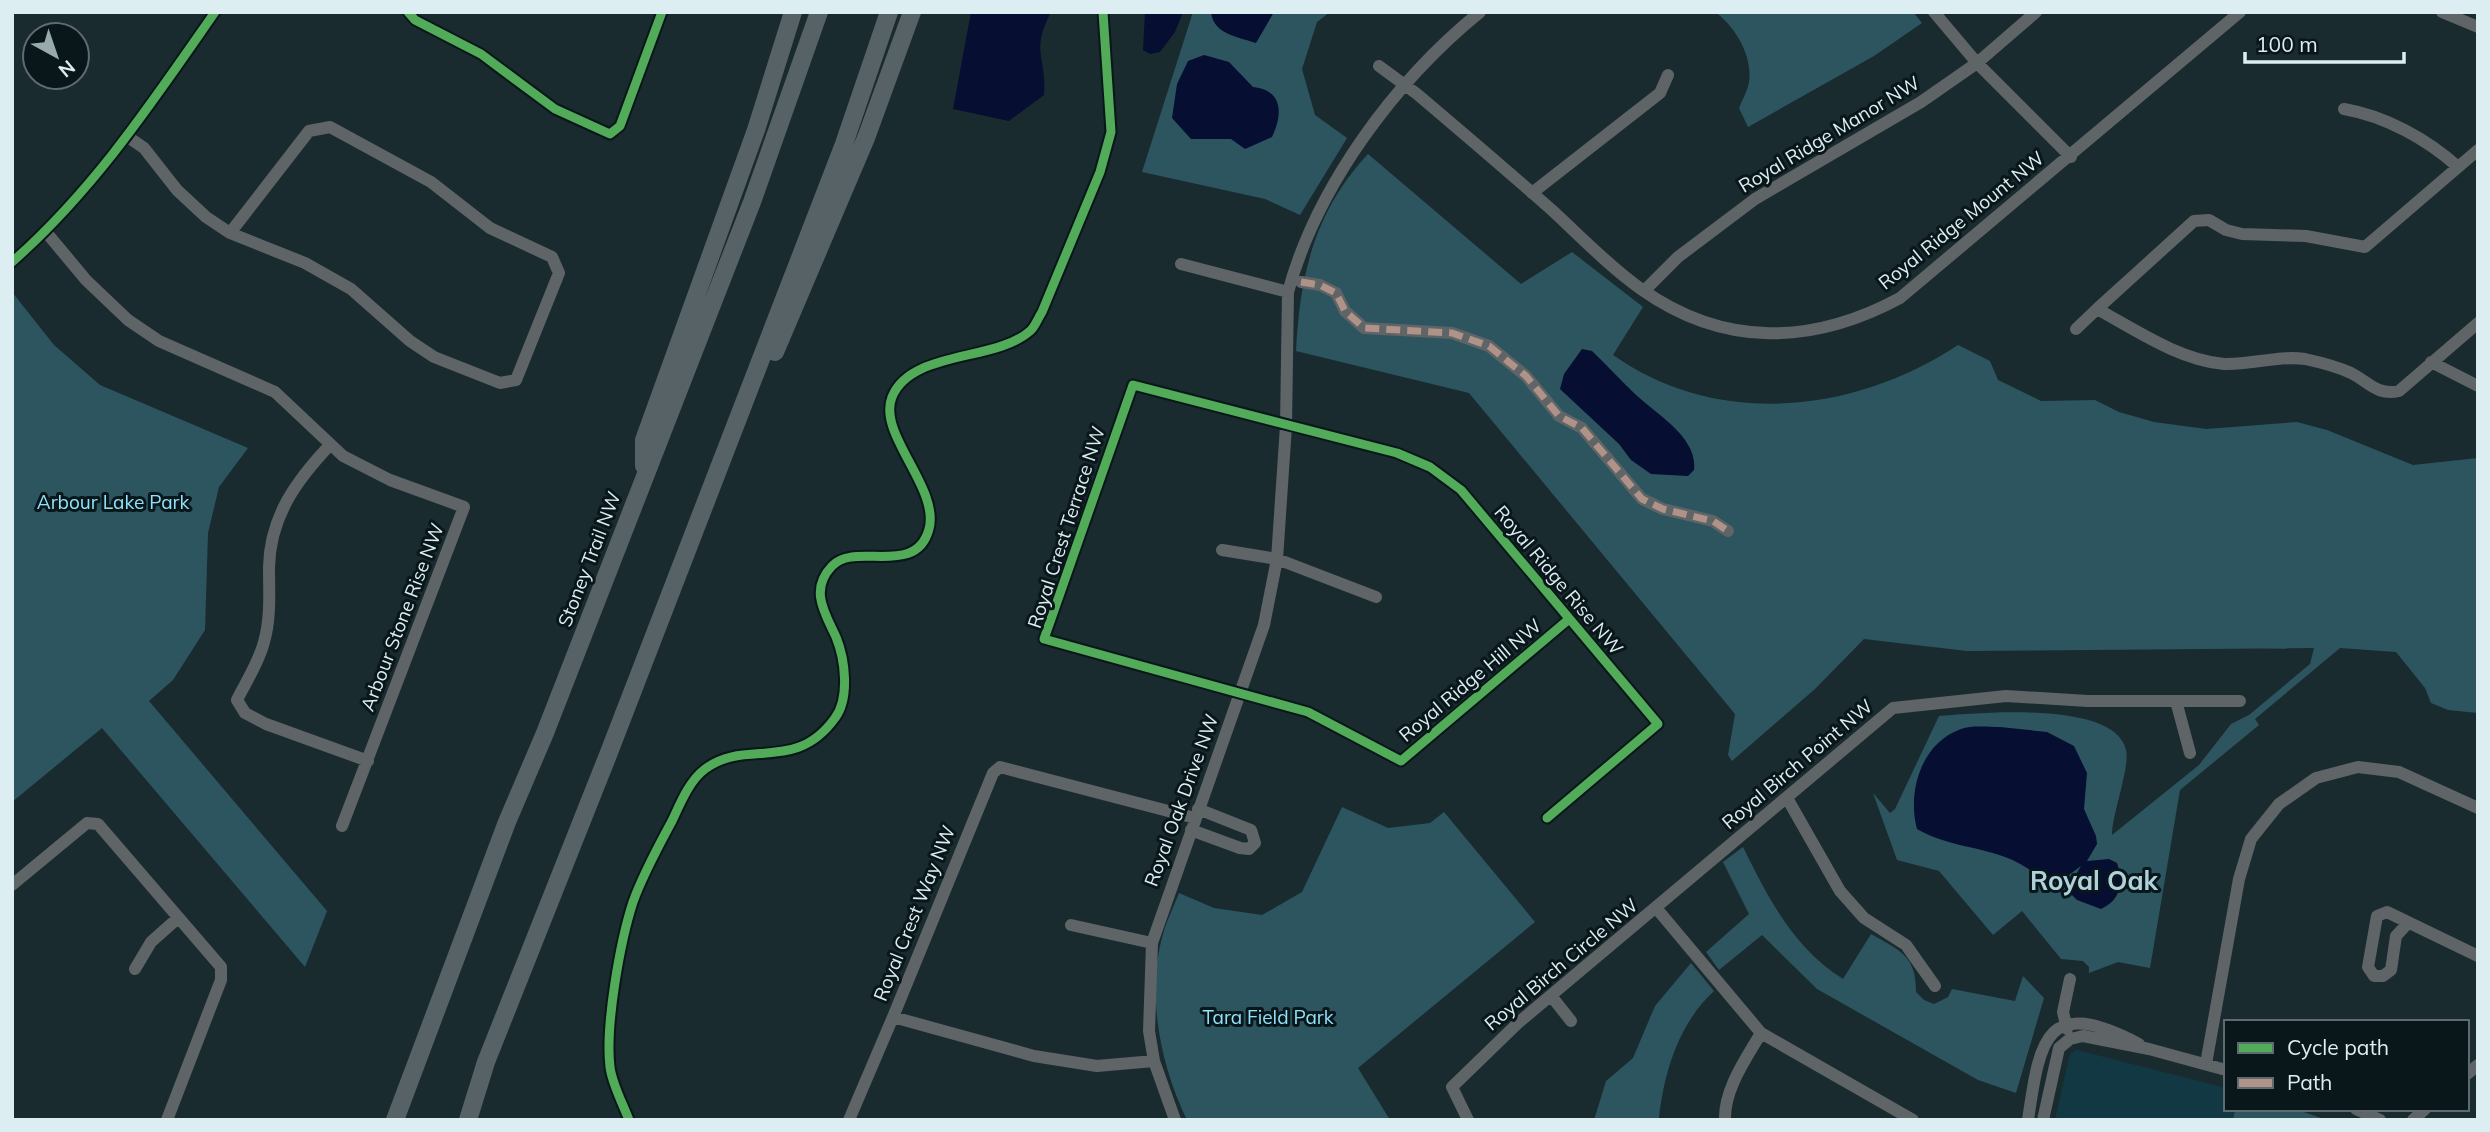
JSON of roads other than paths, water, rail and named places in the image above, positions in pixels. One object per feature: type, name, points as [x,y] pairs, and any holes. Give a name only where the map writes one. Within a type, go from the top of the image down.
[{"type":"highway","points":[[644,476],[644,440],[756,130],[793,12]]},
{"type":"highway","name":"Stoney Trail NW","points":[[395,1120],[498,845],[545,733],[747,215],[819,12]]},
{"type":"highway","points":[[468,1120],[491,1049],[608,755],[844,144],[889,12]]},
{"type":"highway","points":[[697,520],[714,493],[866,138],[912,12]]},
{"type":"street","points":[[12,261],[46,232],[128,137],[215,12]]},
{"type":"street","points":[[408,12],[415,20],[481,54],[555,109],[610,134],[620,126],[662,12]]},
{"type":"street","name":"Royal Oak Drive NW","points":[[1175,1120],[1154,1061],[1149,1031],[1152,943],[1264,625],[1277,559],[1286,426],[1288,292],[1306,236],[1325,197],[1405,85],[1447,39],[1480,12]]},
{"type":"street","points":[[1934,12],[1977,63],[2071,156]]},
{"type":"street","name":"Royal Ridge Manor NW","points":[[1644,291],[1678,257],[1755,199],[1921,102],[1977,63],[2036,12]]},
{"type":"street","name":"Royal Ridge Mount NW","points":[[1379,66],[1405,85],[1644,291],[1688,317],[1730,331],[1773,334],[1829,329],[1867,316],[1900,298],[2240,12]]},
{"type":"street","points":[[2452,14],[2478,27]]},
{"type":"street","points":[[1532,193],[1660,93],[1668,75]]},
{"type":"street","points":[[2344,109],[2367,113],[2438,148],[2458,167]]},
{"type":"street","points":[[128,137],[144,148],[177,190],[206,217],[230,233],[305,262],[351,289],[434,357],[500,383],[516,380],[559,273],[552,257],[490,228],[431,182],[330,127],[309,131],[230,233]]},
{"type":"street","points":[[2076,329],[2194,221],[2209,220],[2226,230],[2242,234],[2306,236],[2365,247],[2478,150]]},
{"type":"street","name":"Arbour Stone Rise NW","points":[[46,232],[86,280],[128,320],[159,341],[192,358],[275,392],[301,414],[329,446],[390,480],[464,507],[342,826]]},
{"type":"street","points":[[1181,264],[1288,292]]},
{"type":"street","points":[[1301,282],[1320,285],[1336,293],[1345,312],[1364,328],[1452,333],[1489,346],[1525,376],[1559,416],[1582,428],[1642,499],[1663,509],[1713,521],[1728,531]]},
{"type":"street","points":[[2097,309],[2160,343],[2202,361],[2228,364],[2303,359],[2350,373],[2379,392],[2388,393],[2399,391],[2478,323]]},
{"type":"street","points":[[2431,362],[2478,386]]},
{"type":"street","name":"Royal Crest Terrace NW","points":[[1241,693],[1044,639],[1133,385],[1286,426]]},
{"type":"street","name":"Royal Ridge Rise NW","points":[[1286,426],[1397,453],[1430,467],[1461,490],[1658,724],[1547,818]]},
{"type":"street","points":[[329,446],[302,474],[275,523],[264,644],[237,700],[245,713],[266,724],[368,761]]},
{"type":"street","points":[[1222,550],[1277,559],[1376,597]]},
{"type":"street","name":"Royal Ridge Hill NW","points":[[1241,693],[1308,712],[1401,761],[1568,620]]},
{"type":"street","name":"Royal Birch Point NW","points":[[1657,909],[1893,708],[2006,696],[2240,701]]},
{"type":"street","points":[[2176,701],[2190,753]]},
{"type":"street","name":"Royal Crest Way NW","points":[[1154,1061],[1097,1066],[1034,1056],[893,1017],[993,773],[1000,766],[1194,819]]},
{"type":"street","points":[[2206,1064],[2239,879],[2251,839],[2279,804],[2316,778],[2358,767],[2399,772],[2478,808]]},
{"type":"street","points":[[1787,798],[1840,891],[1864,918],[1906,945],[1935,986]]},
{"type":"street","points":[[12,885],[87,823],[98,824],[220,967],[221,980],[167,1120]]},
{"type":"street","name":"Royal Birch Circle NW","points":[[1468,1120],[1452,1087],[1518,1024],[1657,909],[1762,1033],[1913,1120]]},
{"type":"street","points":[[2408,923],[2396,936],[2391,970],[2383,976],[2374,976],[2368,967],[2377,916],[2386,912],[2478,956]]},
{"type":"street","points":[[135,969],[151,942],[178,918]]},
{"type":"street","points":[[1071,925],[1152,943]]},
{"type":"street","points":[[2070,979],[2063,1012],[2070,1039]]},
{"type":"street","points":[[1552,997],[1571,1021]]},
{"type":"street","points":[[849,1120],[893,1017]]},
{"type":"street","points":[[2028,1120],[2043,1042],[2065,1023],[2079,1021],[2115,1031],[2149,1049]]},
{"type":"street","points":[[1725,1120],[1725,1108],[1737,1075],[1762,1033]]},
{"type":"street","points":[[2043,1120],[2059,1048],[2070,1039],[2083,1036],[2149,1049],[2224,1069]]},
{"type":"street","points":[[2360,1111],[2380,1120]]},
{"type":"water","points":[[971,12],[1051,12],[1040,46],[1044,95],[1009,121],[953,109]]},
{"type":"water","points":[[1145,12],[1183,12],[1175,32],[1160,52],[1150,54],[1143,50]]},
{"type":"water","points":[[1211,12],[1274,12],[1256,43],[1221,30]]},
{"type":"water","points":[[1204,55],[1229,62],[1253,87],[1263,89],[1275,98],[1279,112],[1272,137],[1245,149],[1231,139],[1191,139],[1172,118],[1177,84],[1188,61]]},
{"type":"water","points":[[1582,349],[1592,351],[1683,437],[1693,458],[1694,470],[1688,476],[1651,474],[1631,460],[1619,444],[1560,389],[1564,374]]},
{"type":"water","points":[[2000,727],[2047,732],[2074,746],[2087,773],[2084,809],[2097,844],[2087,861],[2109,859],[2117,863],[2119,870],[2119,890],[2107,906],[2101,909],[2077,900],[2067,890],[2081,866],[2062,880],[2053,882],[2005,857],[1938,839],[1917,829],[1914,815],[1916,785],[1920,770],[1936,745],[1961,729]]},
{"type":"district","name":"Royal Oak","points":[[2094,880]]},
{"type":"park label","name":"Arbour Lake Park","points":[[113,502]]},
{"type":"park label","name":"Tara Field Park","points":[[1268,1017]]}]
